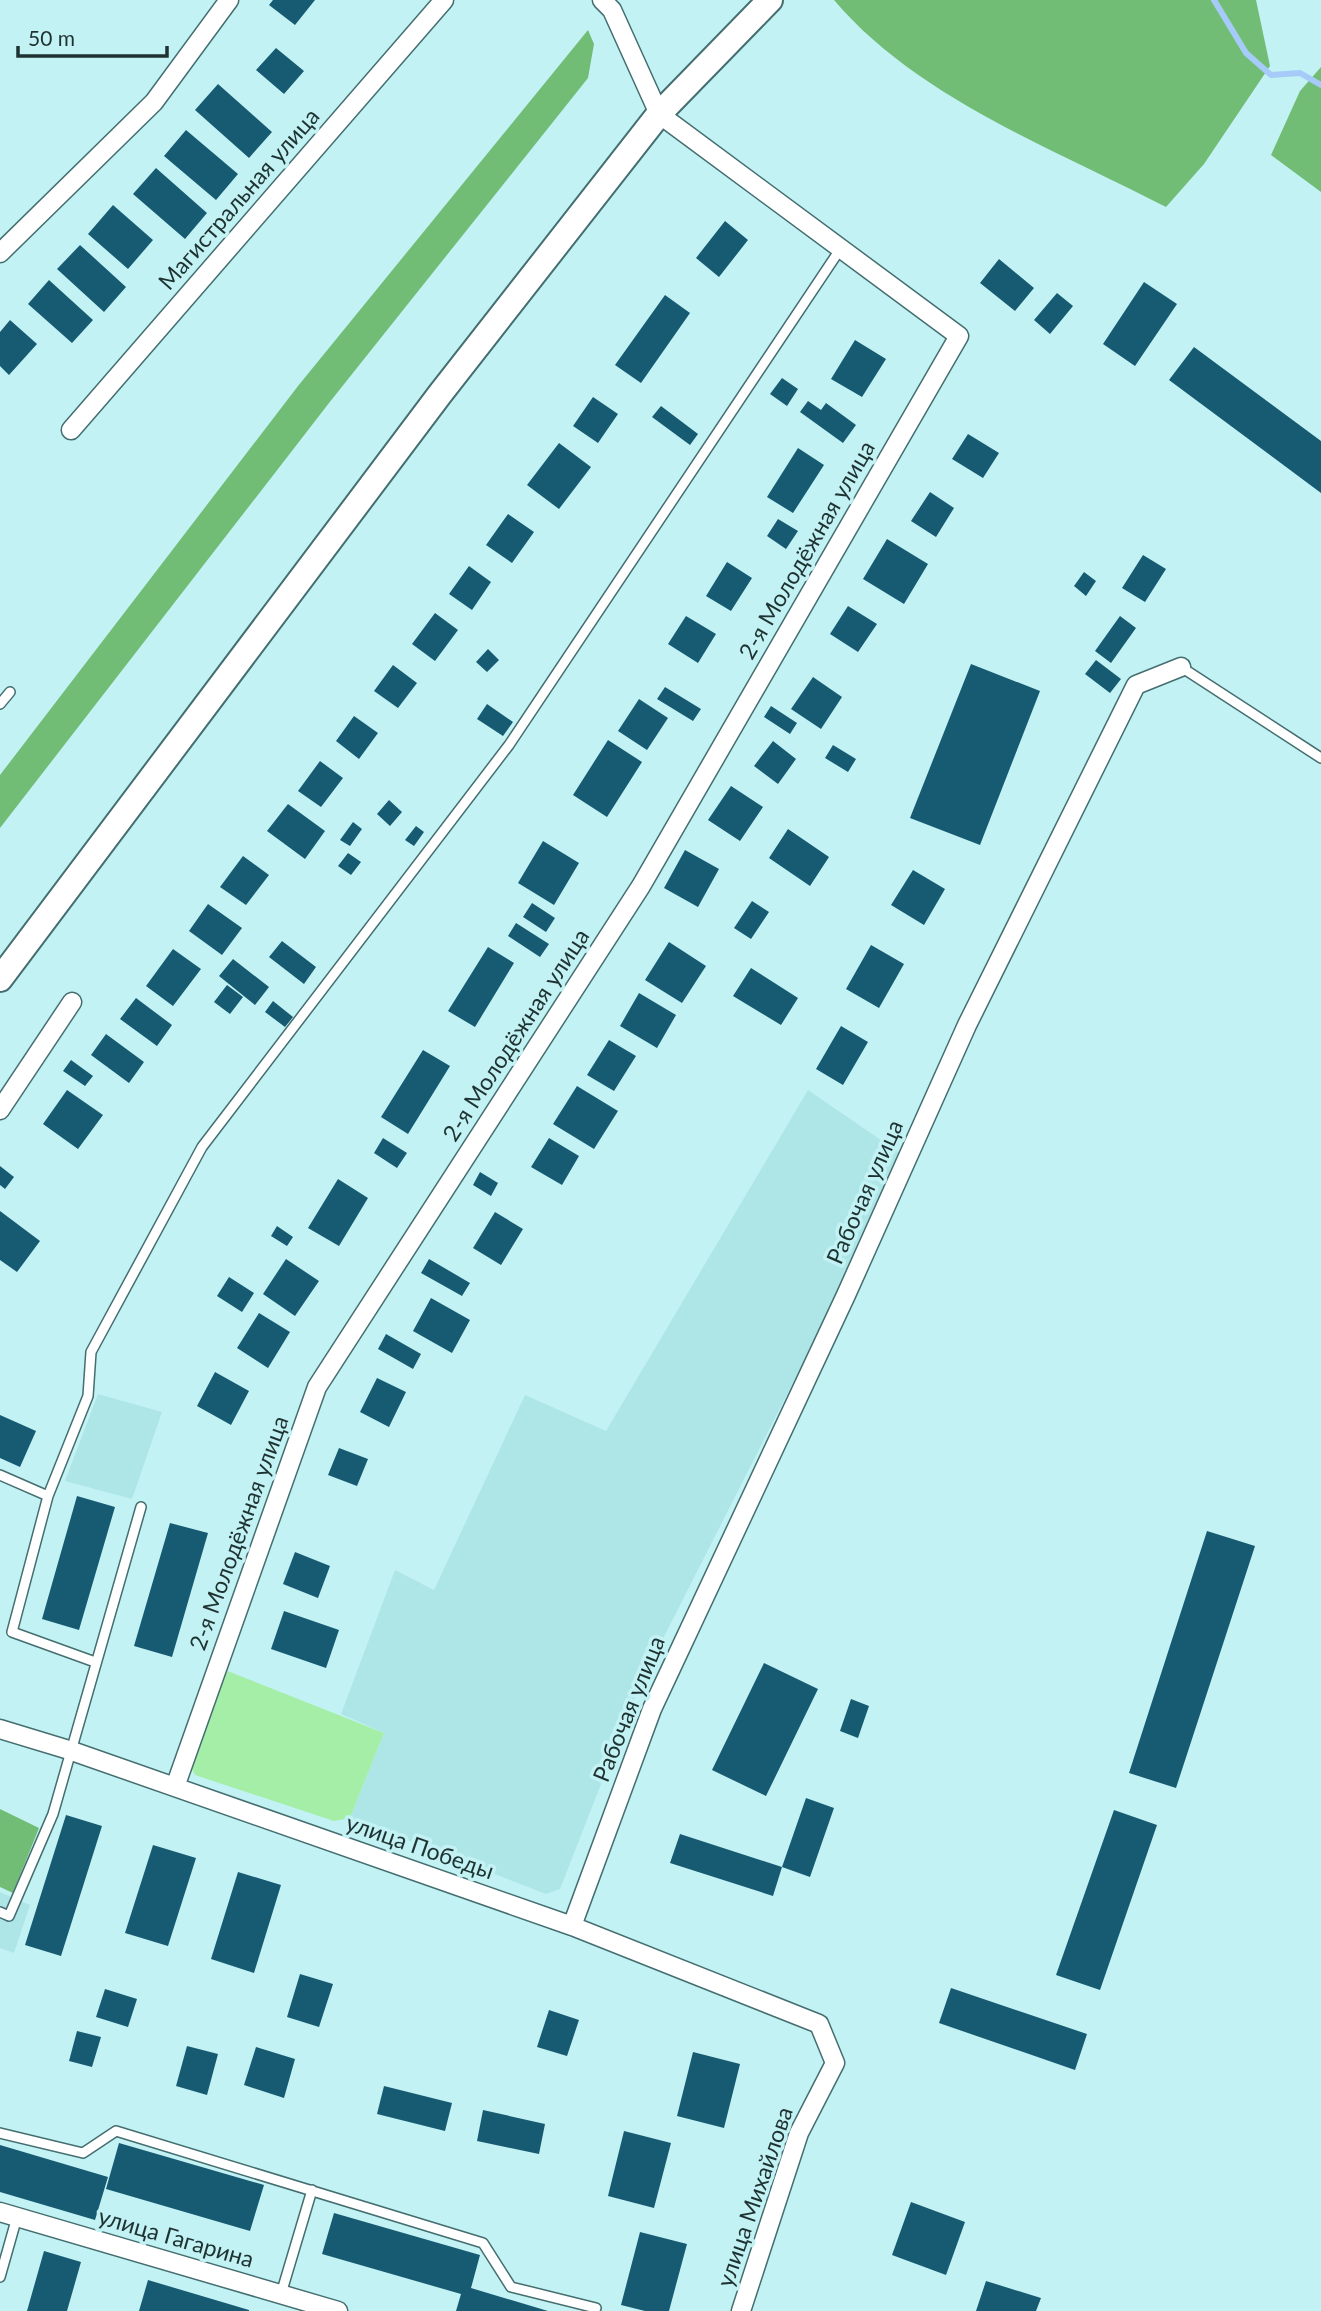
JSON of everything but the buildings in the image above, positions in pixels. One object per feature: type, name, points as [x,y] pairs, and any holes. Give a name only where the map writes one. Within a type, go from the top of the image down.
[{"type":"main road","points":[[0,979],[432,405],[659,114],[770,0]]},
{"type":"street","points":[[0,253],[153,102],[229,0]]},
{"type":"street","name":"Магистральная улица","points":[[71,430],[444,0]]},
{"type":"street","points":[[602,0],[612,10],[659,114],[841,248]]},
{"type":"street","name":"2-я Молодёжная улица","points":[[175,1787],[317,1387],[641,886],[959,336],[841,248]]},
{"type":"street","name":"Рабочая улица","points":[[572,1926],[652,1709],[840,1307],[967,1025],[1136,685],[1181,667]]},
{"type":"street","points":[[0,1110],[72,1002]]},
{"type":"street","name":"улица Победы","points":[[0,1729],[69,1750],[572,1926],[819,2024]]},
{"type":"street","name":"улица Михайлова","points":[[741,2311],[799,2133],[835,2063],[819,2024]]},
{"type":"street","name":"улица Гагарина","points":[[8,2214],[338,2311]]},
{"type":"lane","points":[[95,1662],[12,1632],[48,1496],[88,1396],[91,1352],[202,1147],[509,745],[841,248]]},
{"type":"lane","name":"Рабочая улица","points":[[1181,667],[1321,758]]},
{"type":"lane","points":[[0,704],[10,692]]},
{"type":"lane","points":[[0,1475],[48,1496]]},
{"type":"lane","points":[[0,1912],[9,1916],[52,1814],[141,1507]]},
{"type":"lane","points":[[0,2133],[83,2153],[116,2131],[483,2243],[511,2287],[596,2308]]},
{"type":"lane","points":[[281,2294],[312,2190]]},
{"type":"lane","points":[[0,2277],[8,2214]]},
{"type":"shaded area","points":[[808,1090],[907,1158],[641,1682],[560,1889],[546,1894],[350,1818],[384,1733],[341,1714],[395,1570],[434,1590],[525,1395],[606,1431]]},
{"type":"shaded area","points":[[98,1394],[162,1412],[132,1499],[65,1481]]},
{"type":"shaded area","points":[[0,1892],[30,1905],[14,1953],[0,1948]]},
{"type":"green space","points":[[834,0],[1256,0],[1270,66],[1204,164],[1166,207],[1034,142],[946,93],[905,66],[868,35]]},
{"type":"green space","points":[[588,30],[594,44],[588,78],[329,403],[0,828],[0,775],[298,386]]},
{"type":"green space","points":[[1321,67],[1321,192],[1271,155],[1300,91]]},
{"type":"green space","points":[[225,1670],[384,1733],[350,1818],[334,1821],[195,1775],[190,1765]]},
{"type":"green space","points":[[0,1809],[39,1828],[13,1893],[0,1887]]},
{"type":"waterway","points":[[1214,0],[1246,53],[1271,75],[1300,73],[1321,85]]}]
